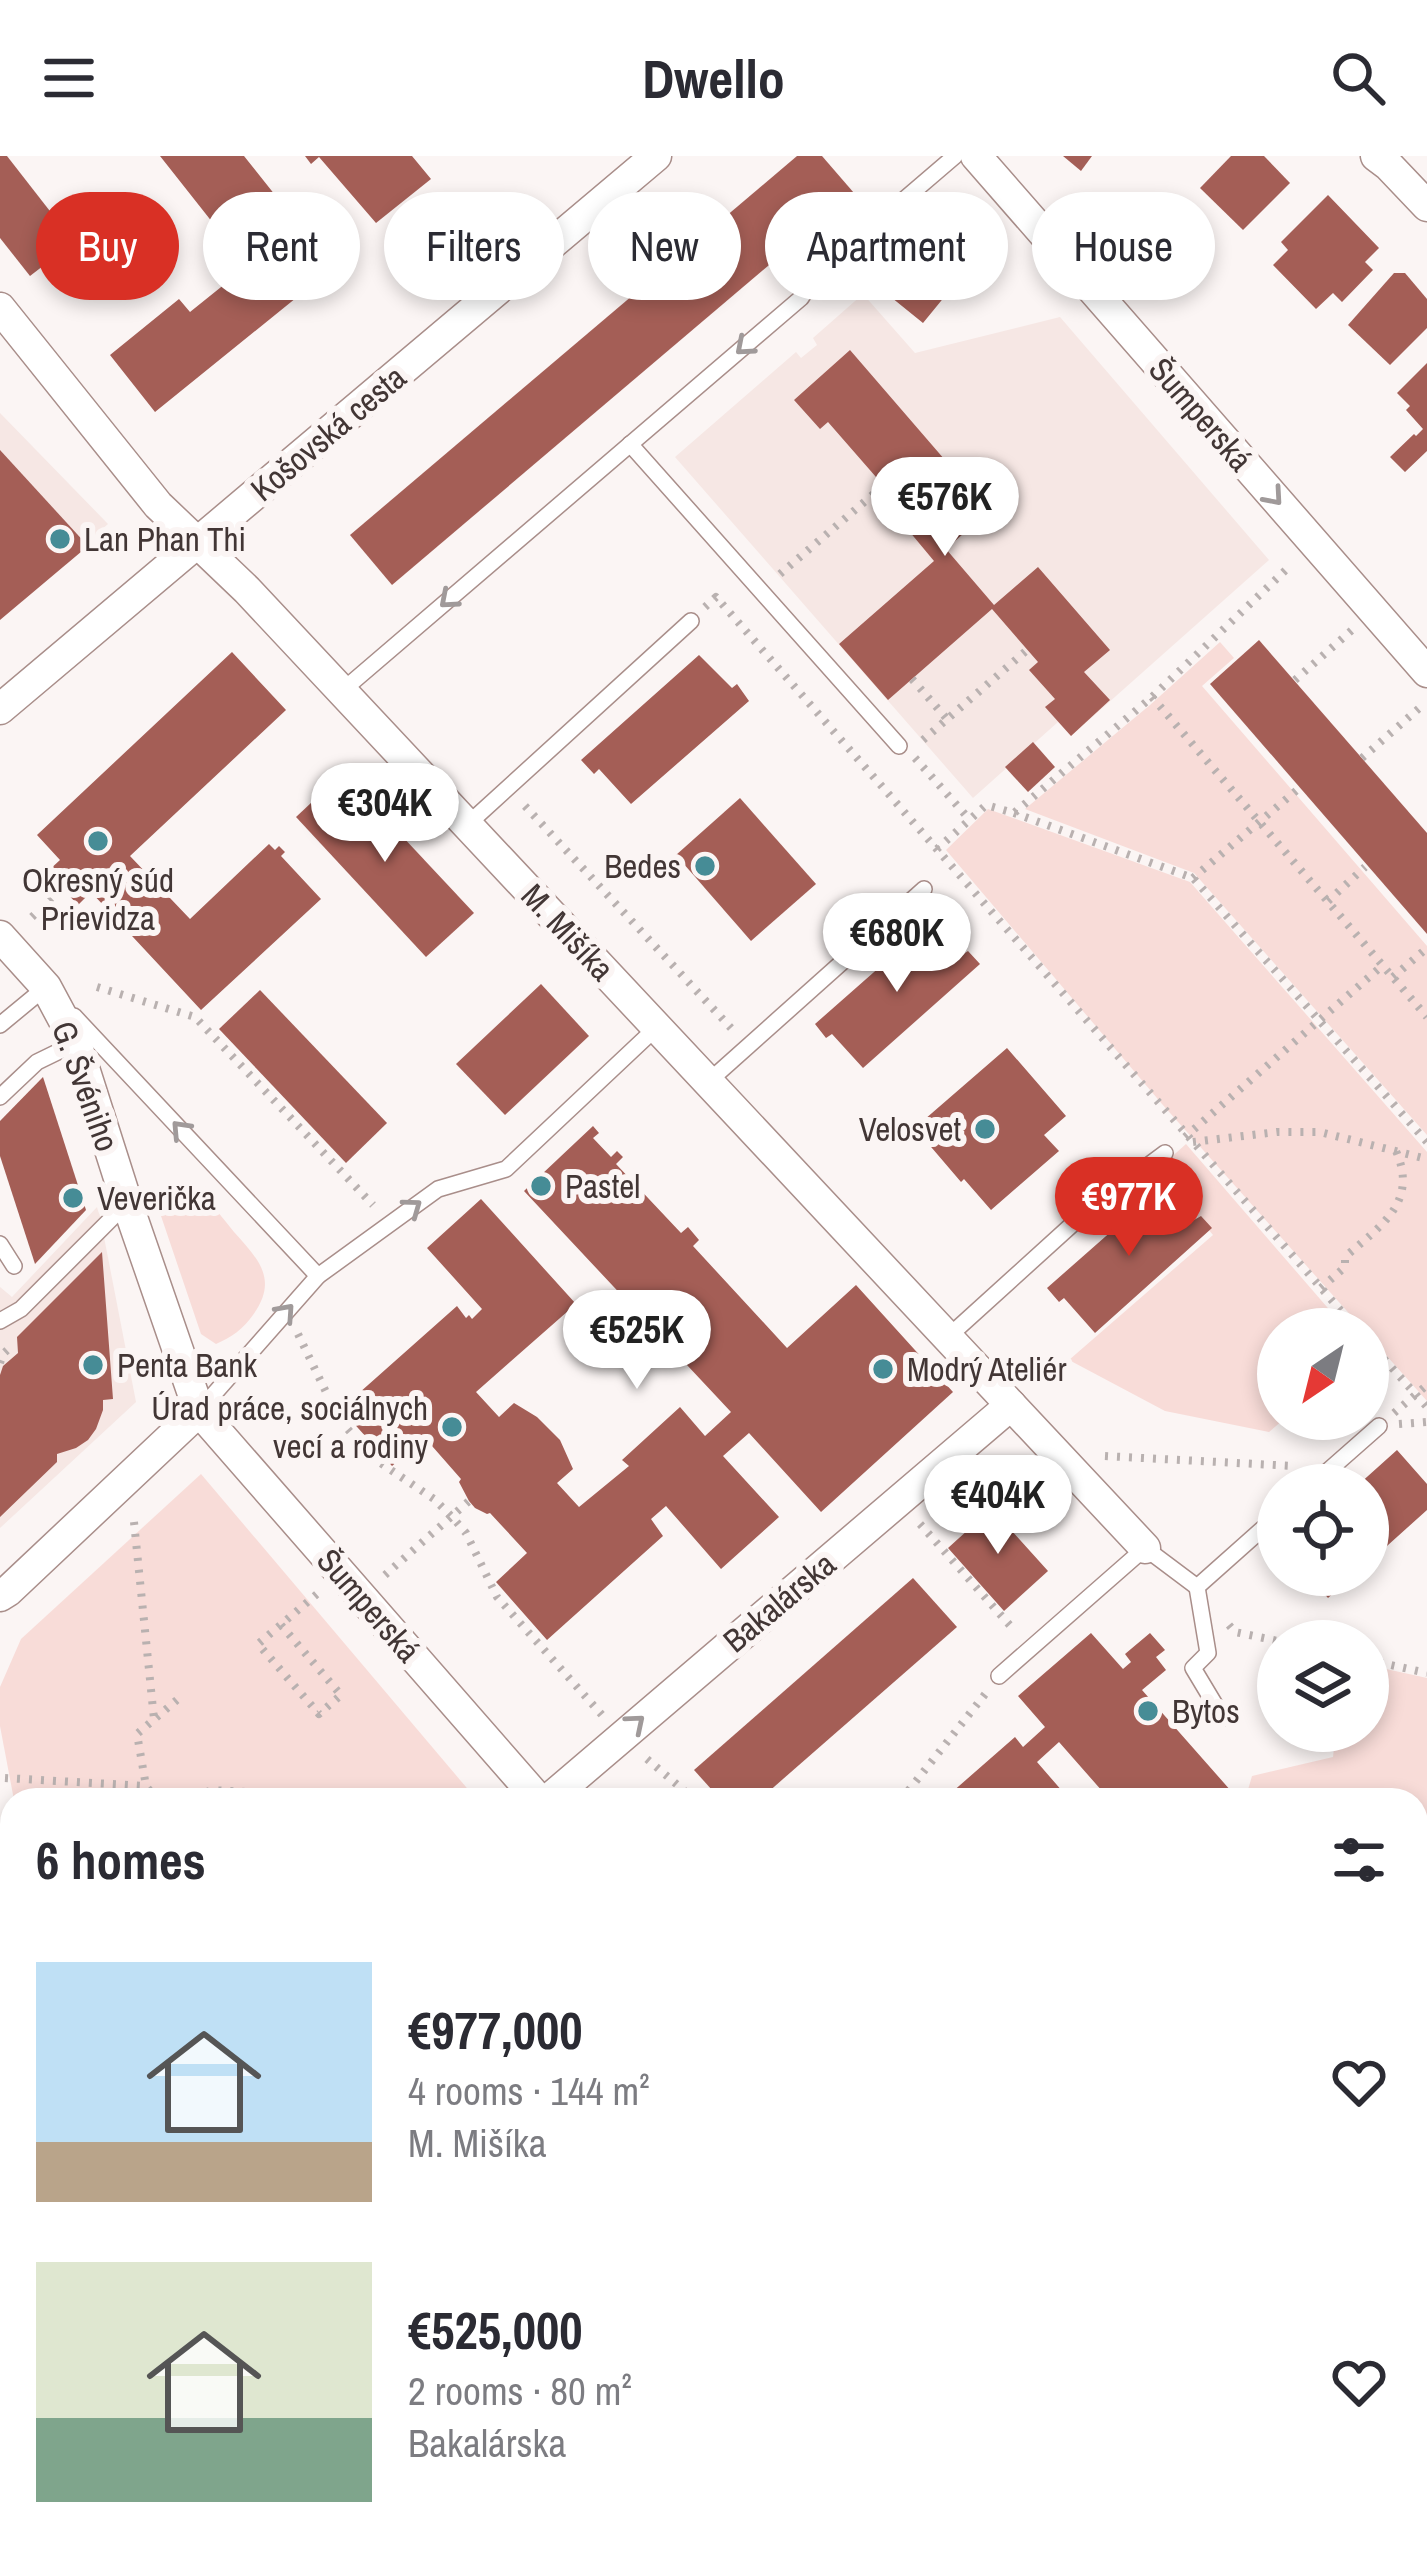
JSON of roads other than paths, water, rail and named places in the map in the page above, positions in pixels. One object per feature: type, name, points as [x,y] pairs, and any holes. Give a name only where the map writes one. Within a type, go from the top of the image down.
[{"type":"street","name":"Košovská cesta","points":[[0,709],[656,156]]},
{"type":"street","name":"Šumperská","points":[[976,156],[1427,672]]},
{"type":"street","points":[[1376,156],[1427,206]]},
{"type":"street","name":"M. Mišíka","points":[[0,308],[158,505],[247,590],[1145,1548]]},
{"type":"street","name":"G. Švéniho","points":[[0,937],[46,987],[76,1043],[199,1411]]},
{"type":"street","name":"Bakalárska","points":[[558,1788],[1011,1405]]},
{"type":"street","name":"Šumperská","points":[[199,1411],[532,1788]]},
{"type":"street","points":[[3,1600],[199,1411]]},
{"type":"lane","points":[[342,691],[801,298],[816,275],[955,156]]},
{"type":"lane","points":[[630,444],[898,746]]},
{"type":"lane","points":[[467,825],[691,620]]},
{"type":"lane","points":[[708,1082],[924,890]]},
{"type":"lane","points":[[0,1025],[46,987],[318,1276]]},
{"type":"lane","points":[[199,1411],[318,1276],[438,1189],[506,1169],[657,1027]]},
{"type":"lane","points":[[0,1096],[37,1062],[76,1043]]},
{"type":"lane","points":[[948,1337],[1088,1211],[1165,1153]]},
{"type":"lane","points":[[0,1321],[21,1310],[127,1203]]},
{"type":"lane","points":[[0,1244],[14,1266]]},
{"type":"lane","points":[[1336,1464],[1363,1440]]},
{"type":"lane","points":[[1197,1587],[1257,1534]]},
{"type":"lane","points":[[999,1676],[1145,1548],[1197,1587],[1208,1653],[1193,1668],[1222,1718]]},
{"type":"place","name":"Lan Phan Thi","points":[[60,539]]},
{"type":"place","name":"Okresný súd Prievidza","points":[[98,841]]},
{"type":"place","name":"Bedes","points":[[705,866]]},
{"type":"place","name":"Velosvet","points":[[985,1129]]},
{"type":"place","name":"Pastel","points":[[541,1186]]},
{"type":"place","name":"Veverička","points":[[73,1198]]},
{"type":"place","name":"Penta Bank","points":[[93,1365]]},
{"type":"place","name":"Modrý Ateliér","points":[[883,1369]]},
{"type":"place","name":"Úrad práce, sociálnych vecí a rodiny","points":[[452,1427]]},
{"type":"place","name":"Bytos","points":[[1148,1711]]}]
